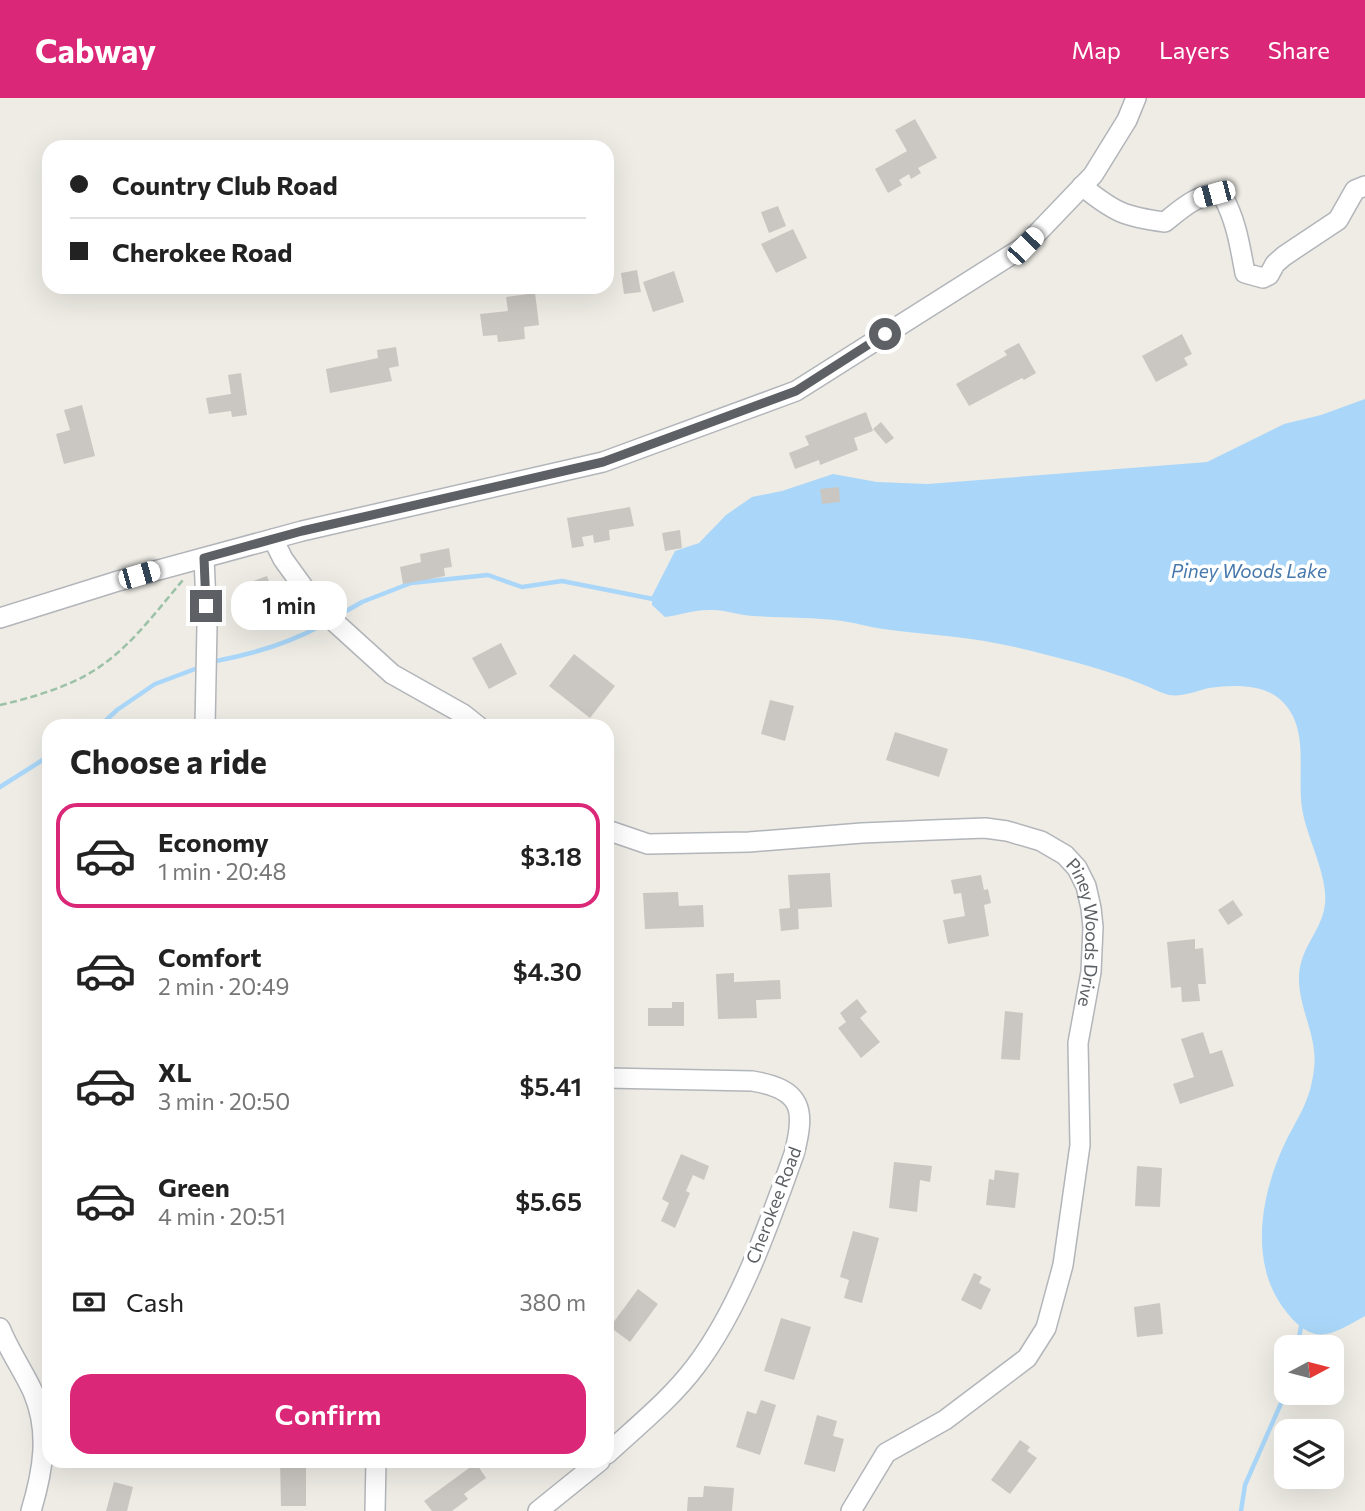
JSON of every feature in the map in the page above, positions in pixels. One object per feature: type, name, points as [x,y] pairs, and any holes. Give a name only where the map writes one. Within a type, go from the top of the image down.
[{"type":"street","points":[[0,618],[118,581],[272,539],[603,462],[796,391],[1025,246],[1098,166],[1127,120],[1136,98]]},
{"type":"street","points":[[1082,186],[1109,208],[1142,219],[1165,222],[1199,198],[1222,195],[1230,208],[1245,273],[1264,278],[1284,256],[1338,220],[1355,191],[1365,186]]},
{"type":"street","points":[[272,539],[317,606],[392,674],[469,719]]},
{"type":"street","points":[[204,558],[205,719]]},
{"type":"street","name":"Piney Woods Drive","points":[[614,832],[648,844],[750,842],[862,833],[985,828],[1041,841],[1065,855],[1077,868],[1086,887],[1093,927],[1091,972],[1078,1043],[1080,1145],[1063,1265],[1046,1328],[1027,1359],[944,1420],[886,1453],[851,1511]]},
{"type":"street","name":"Cherokee Road","points":[[614,1078],[768,1083],[793,1098],[801,1115],[794,1154],[738,1296],[696,1365],[679,1386],[614,1447]]},
{"type":"street","points":[[0,1328],[5,1353],[33,1392],[42,1421]]},
{"type":"street","points":[[31,1511],[42,1468]]},
{"type":"street","points":[[375,1511],[376,1468]]},
{"type":"street","points":[[538,1511],[591,1468]]},
{"type":"path","points":[[0,705],[69,683],[105,663],[183,580]]},
{"type":"water","name":"Piney Woods Lake","points":[[1365,399],[1365,1316],[1334,1332],[1316,1334],[1298,1325],[1275,1295],[1263,1254],[1262,1231],[1269,1187],[1312,1081],[1315,1058],[1299,981],[1302,959],[1320,923],[1325,904],[1324,884],[1304,818],[1299,736],[1296,723],[1283,702],[1265,690],[1243,686],[1209,688],[1169,695],[1103,670],[1012,646],[842,621],[753,616],[712,610],[665,617],[652,605],[652,596],[675,551],[699,543],[726,515],[752,497],[782,491],[833,474],[877,482],[928,484],[1207,462],[1284,424],[1321,415]]},
{"type":"building","points":[[915,119],[937,158],[918,168],[921,173],[911,179],[909,174],[899,180],[902,185],[888,193],[875,169],[907,151],[895,130]]},
{"type":"building","points":[[778,206],[786,226],[769,233],[761,212]]},
{"type":"building","points":[[793,229],[807,258],[776,273],[761,244]]},
{"type":"building","points":[[637,270],[641,292],[624,294],[621,273]]},
{"type":"building","points":[[674,271],[684,302],[653,312],[643,282]]},
{"type":"building","points":[[535,294],[539,325],[524,327],[525,339],[498,342],[497,335],[483,336],[480,314],[508,311],[506,297]]},
{"type":"building","points":[[1182,334],[1192,354],[1184,358],[1188,365],[1156,382],[1142,356]]},
{"type":"building","points":[[1019,343],[1036,373],[969,406],[956,384],[1007,355],[1004,351]]},
{"type":"building","points":[[396,347],[399,366],[389,368],[392,381],[330,393],[326,369],[378,358],[377,350]]},
{"type":"building","points":[[241,373],[247,415],[232,417],[231,411],[209,414],[206,398],[231,394],[228,375]]},
{"type":"building","points":[[82,405],[95,456],[64,464],[56,434],[70,430],[64,410]]},
{"type":"building","points":[[866,412],[873,431],[854,438],[858,450],[820,465],[819,460],[795,469],[789,453],[809,445],[805,436]]},
{"type":"building","points":[[881,422],[894,438],[886,444],[873,429]]},
{"type":"building","points":[[839,487],[840,502],[822,504],[820,489]]},
{"type":"building","points":[[630,507],[634,526],[609,530],[610,540],[594,543],[593,535],[582,537],[584,546],[572,548],[567,518]]},
{"type":"building","points":[[680,530],[682,548],[665,551],[662,533]]},
{"type":"building","points":[[449,548],[452,567],[444,568],[445,576],[403,584],[400,567],[421,562],[420,554]]},
{"type":"building","points":[[267,576],[274,596],[255,603],[248,583]]},
{"type":"building","points":[[501,643],[517,674],[489,689],[472,658]]},
{"type":"building","points":[[574,654],[615,686],[590,718],[549,686]]},
{"type":"building","points":[[770,700],[794,706],[785,741],[761,734]]},
{"type":"building","points":[[895,732],[948,749],[939,777],[886,760]]},
{"type":"building","points":[[830,873],[832,907],[798,909],[799,929],[781,931],[779,909],[790,908],[788,875]]},
{"type":"building","points":[[981,875],[984,890],[988,889],[991,903],[984,905],[989,936],[948,944],[943,920],[965,916],[961,893],[954,894],[951,880]]},
{"type":"building","points":[[678,892],[679,906],[703,905],[704,927],[645,929],[643,893]]},
{"type":"building","points":[[1233,900],[1243,915],[1228,925],[1218,910]]},
{"type":"building","points":[[1195,939],[1195,949],[1203,948],[1206,984],[1198,984],[1200,1001],[1182,1002],[1181,987],[1171,988],[1167,942]]},
{"type":"building","points":[[734,973],[734,982],[780,980],[781,999],[756,1000],[757,1018],[718,1019],[716,974]]},
{"type":"building","points":[[857,999],[867,1012],[860,1018],[880,1042],[861,1058],[838,1028],[846,1022],[840,1013]]},
{"type":"building","points":[[672,1002],[684,1002],[684,1026],[648,1026],[648,1008],[672,1008]]},
{"type":"building","points":[[1005,1011],[1023,1013],[1020,1060],[1001,1059]]},
{"type":"building","points":[[1203,1032],[1210,1054],[1222,1050],[1234,1086],[1180,1104],[1173,1084],[1194,1077],[1181,1039]]},
{"type":"building","points":[[681,1154],[709,1166],[704,1180],[693,1175],[686,1191],[690,1193],[675,1228],[661,1221],[669,1203],[662,1199]]},
{"type":"building","points":[[894,1162],[932,1166],[930,1182],[920,1180],[917,1212],[889,1208]]},
{"type":"building","points":[[1137,1166],[1162,1168],[1160,1207],[1135,1206]]},
{"type":"building","points":[[995,1170],[1019,1173],[1015,1208],[986,1205],[989,1179],[994,1180]]},
{"type":"building","points":[[853,1231],[879,1238],[862,1303],[844,1298],[849,1280],[840,1277]]},
{"type":"building","points":[[974,1273],[982,1277],[979,1283],[991,1289],[981,1310],[961,1300]]},
{"type":"building","points":[[638,1289],[658,1304],[630,1342],[614,1330],[614,1322]]},
{"type":"building","points":[[1160,1303],[1163,1334],[1137,1337],[1134,1307]]},
{"type":"building","points":[[781,1318],[811,1327],[794,1380],[764,1371]]},
{"type":"building","points":[[761,1400],[776,1405],[760,1455],[736,1447],[747,1411],[756,1414]]},
{"type":"building","points":[[817,1415],[837,1421],[833,1436],[844,1439],[835,1472],[804,1464]]},
{"type":"building","points":[[1020,1440],[1030,1447],[1027,1451],[1037,1458],[1010,1494],[991,1480]]},
{"type":"building","points":[[280,1468],[306,1468],[306,1506],[281,1506]]},
{"type":"building","points":[[469,1468],[479,1468],[486,1478],[464,1494],[468,1499],[452,1511],[432,1511],[424,1501]]},
{"type":"building","points":[[114,1482],[133,1487],[127,1511],[106,1511]]},
{"type":"building","points":[[704,1486],[734,1488],[732,1511],[687,1511],[688,1497],[703,1497]]},
{"type":"waterway","points":[[341,614],[362,602],[411,583],[488,575],[522,587],[562,581],[653,599]]},
{"type":"waterway","points":[[216,661],[270,648],[322,625]]},
{"type":"waterway","points":[[107,719],[155,684],[195,669]]},
{"type":"waterway","points":[[0,787],[42,760]]},
{"type":"waterway","points":[[1299,1335],[1301,1327]]},
{"type":"waterway","points":[[1241,1511],[1245,1485],[1280,1405]]},
{"type":"route","points":[[206,606],[204,558],[302,531],[603,462],[796,391],[885,334]]}]
